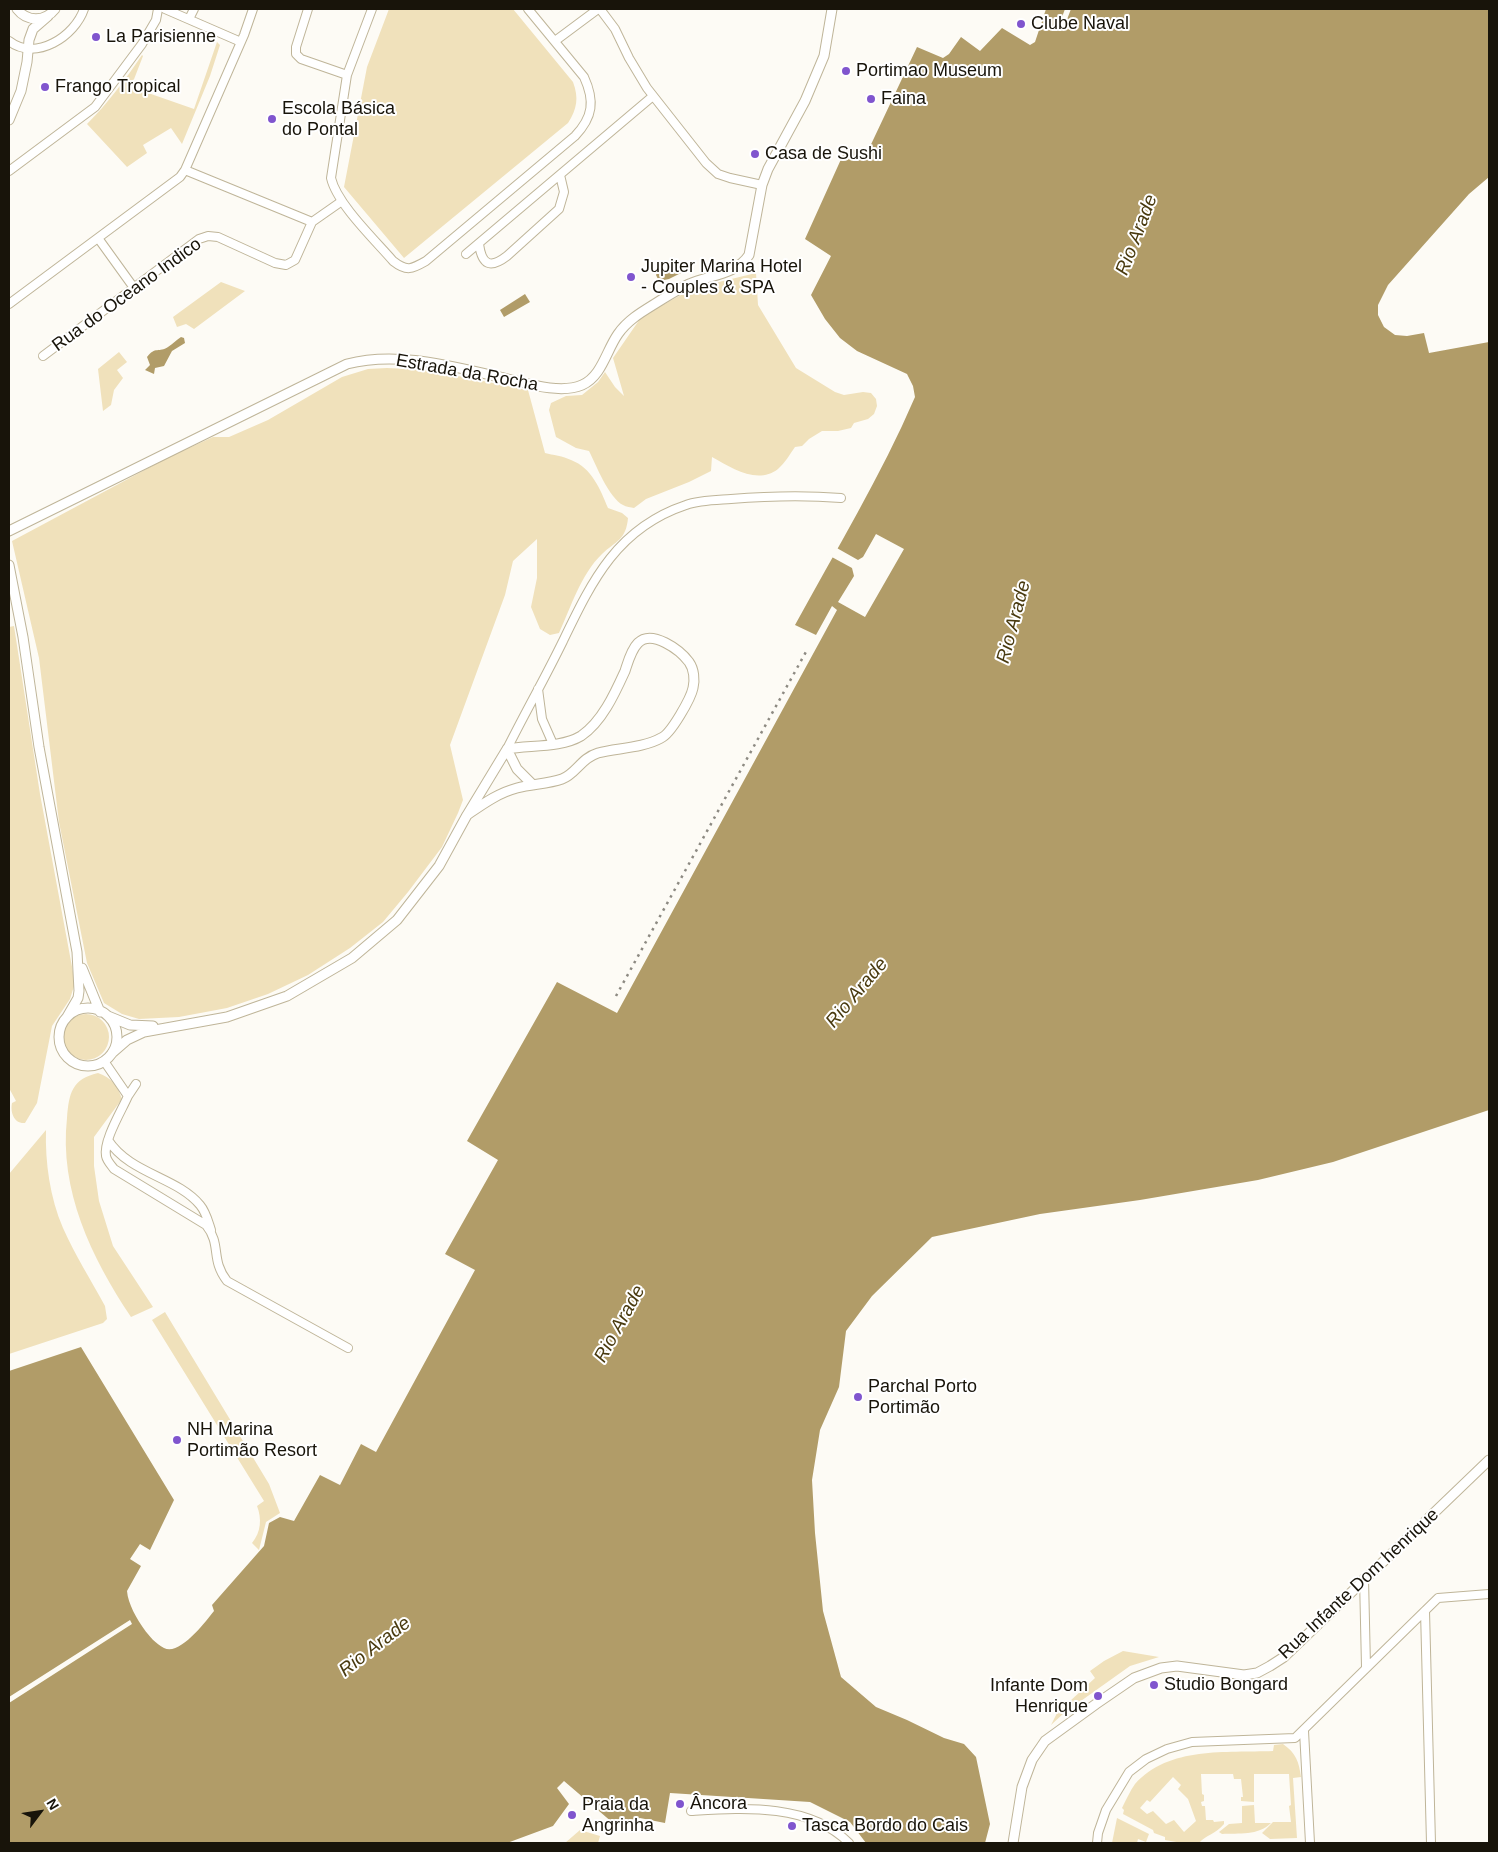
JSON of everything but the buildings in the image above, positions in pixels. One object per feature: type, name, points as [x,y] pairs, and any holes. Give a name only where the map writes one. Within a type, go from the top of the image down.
[{"type":"street","points":[[17,9],[22,15],[31,19],[41,19],[48,16]]},
{"type":"street","points":[[17,9],[27,30],[29,44]]},
{"type":"street","points":[[9,120],[21,91],[33,28],[55,9]]},
{"type":"street","points":[[9,41],[21,47],[29,44],[40,47],[54,43],[76,26],[84,9]]},
{"type":"street","points":[[9,171],[94,107],[142,44],[156,20],[158,9]]},
{"type":"street","points":[[165,9],[241,42]]},
{"type":"street","points":[[189,19],[194,9]]},
{"type":"street","points":[[9,304],[174,182],[185,170],[241,42],[253,9]]},
{"type":"street","points":[[308,9],[296,47],[296,54],[301,59],[347,75]]},
{"type":"street","points":[[372,9],[347,75],[330,178],[342,201],[394,261],[401,267],[410,268],[426,261],[583,127],[589,115],[590,90],[584,77],[528,9]]},
{"type":"street","points":[[555,41],[599,9],[615,28],[630,58],[653,96],[712,170],[730,178],[762,185],[768,168],[805,101],[824,56],[832,9]]},
{"type":"street","points":[[466,254],[653,96]]},
{"type":"street","points":[[185,170],[312,222],[342,201]]},
{"type":"street","points":[[479,244],[481,257],[488,263],[499,262],[507,256],[559,209],[564,192],[560,174]]},
{"type":"street","name":"Estrada da Rocha","points":[[9,531],[346,364],[362,360],[400,359],[457,368],[549,387],[566,389],[580,386],[593,378],[618,334],[638,314],[690,284],[723,273],[744,262],[749,256],[751,248],[762,185]]},
{"type":"street","name":"Rua do Oceano Indico","points":[[43,356],[199,239],[208,236],[218,238],[275,263],[286,265],[295,260],[312,222]]},
{"type":"street","points":[[98,238],[134,288]]},
{"type":"street","points":[[77,952],[79,990],[75,1003],[60,1028],[59,1039],[62,1051],[66,1056],[75,1063],[87,1066],[93,1066],[104,1061],[112,1052],[133,1036],[176,1025],[227,1017],[287,996],[352,958],[397,920],[439,866],[467,815],[507,750],[589,590],[608,559],[633,534],[649,521],[687,504],[802,495],[841,498]]},
{"type":"street","points":[[9,565],[23,637],[39,747],[77,952],[84,974],[103,1013],[113,1024],[116,1041],[112,1052]]},
{"type":"street","points":[[467,815],[490,798],[516,788],[563,779],[572,773],[583,761],[596,754],[663,738],[674,726],[693,689],[694,676],[691,665],[684,656],[659,640],[652,638],[638,642],[621,679],[602,714],[592,727],[580,736],[565,742],[507,750]]},
{"type":"street","points":[[538,689],[542,719],[553,744]]},
{"type":"street","points":[[507,750],[517,769],[533,785]]},
{"type":"street","points":[[67,1017],[82,1009],[94,1009],[130,1025],[176,1025]]},
{"type":"street","points":[[104,1061],[128,1096]]},
{"type":"street","points":[[136,1084],[128,1096],[108,1140],[106,1154],[108,1161],[114,1169],[206,1225],[213,1234]]},
{"type":"street","points":[[108,1140],[118,1154],[189,1195],[199,1205],[206,1214],[213,1234],[216,1262],[220,1273],[227,1281],[348,1348]]},
{"type":"street","name":"Rua Infante Dom henrique","points":[[1013,1843],[1022,1786],[1032,1760],[1045,1741],[1134,1678],[1145,1673],[1177,1666],[1244,1674],[1257,1673],[1270,1666],[1284,1657],[1364,1578],[1489,1460]]},
{"type":"street","points":[[1364,1578],[1366,1667]]},
{"type":"street","points":[[1097,1843],[1098,1833],[1106,1810],[1114,1796],[1130,1772],[1146,1759],[1168,1749],[1192,1742],[1295,1738],[1438,1598],[1489,1594]]},
{"type":"street","points":[[1425,1611],[1431,1843]]},
{"type":"street","points":[[1304,1730],[1310,1843]]},
{"type":"street","points":[[691,1811],[749,1809],[782,1812],[826,1826],[849,1843]]},
{"type":"shaded area","points":[[389,9],[513,9],[573,82],[576,93],[575,108],[568,123],[404,258],[344,187],[367,67]]},
{"type":"shaded area","points":[[217,42],[220,45],[210,76],[182,144],[171,128],[143,145],[147,153],[127,167],[87,124],[116,91],[142,55],[131,87],[194,109]]},
{"type":"shaded area","points":[[756,273],[758,305],[796,368],[835,392],[844,395],[863,392],[871,393],[876,399],[877,406],[874,414],[868,419],[854,423],[851,428],[838,431],[822,431],[802,446],[795,447],[781,467],[770,474],[753,475],[745,473],[712,457],[711,471],[646,499],[634,508],[623,505],[608,489],[589,451],[576,448],[556,437],[549,410],[551,403],[566,396],[582,395],[598,382],[605,372],[624,396],[613,358],[642,316],[694,288]]},
{"type":"shaded area","points":[[221,282],[245,291],[194,329],[186,324],[177,327],[173,317]]},
{"type":"shaded area","points":[[119,352],[127,362],[117,370],[123,378],[114,390],[111,405],[103,411],[98,369]]},
{"type":"shaded area","points":[[368,369],[428,370],[528,390],[545,453],[568,459],[585,468],[594,480],[608,508],[622,513],[628,518],[623,536],[602,554],[588,571],[559,633],[550,635],[540,629],[531,607],[537,578],[537,539],[513,561],[505,595],[450,745],[463,800],[442,847],[383,922],[350,948],[308,975],[268,994],[227,1008],[179,1017],[139,1019],[122,1014],[104,1003],[87,963],[59,822],[39,658],[12,541],[169,457],[213,437],[229,437],[268,420],[342,377]]},
{"type":"shaded area","points":[[14,626],[40,794],[75,983],[70,999],[52,1026],[37,1103],[25,1123],[18,1122],[14,1117],[12,1103],[16,1101],[9,1088],[9,627]]},
{"type":"shaded area","points":[[86,1014],[99,1018],[105,1024],[109,1037],[105,1050],[99,1056],[86,1060],[73,1056],[67,1050],[63,1037],[67,1024],[73,1018]]},
{"type":"shaded area","points":[[98,1073],[107,1077],[113,1083],[122,1099],[94,1137],[94,1166],[99,1201],[113,1246],[153,1307],[131,1317],[116,1294],[91,1247],[73,1197],[68,1171],[66,1145],[68,1109],[71,1094],[77,1083],[82,1079]]},
{"type":"shaded area","points":[[46,1130],[49,1180],[58,1216],[73,1248],[105,1306],[107,1319],[103,1323],[9,1354],[9,1174]]},
{"type":"shaded area","points":[[165,1312],[269,1484],[280,1513],[266,1522],[259,1550],[252,1543],[260,1525],[257,1506],[264,1501],[152,1320]]},
{"type":"shaded area","points":[[1123,1651],[1159,1657],[1130,1666],[1064,1713],[1051,1725],[1057,1713],[1095,1678],[1090,1671]]},
{"type":"shaded area","points":[[1283,1744],[1287,1747],[1294,1754],[1299,1767],[1301,1777],[1293,1778],[1297,1838],[1270,1839],[1262,1833],[1273,1822],[1291,1822],[1289,1774],[1254,1774],[1254,1802],[1241,1801],[1241,1797],[1243,1797],[1241,1779],[1234,1779],[1233,1774],[1201,1774],[1204,1801],[1201,1802],[1202,1806],[1205,1806],[1206,1820],[1213,1820],[1214,1822],[1224,1821],[1224,1824],[1199,1843],[1165,1840],[1165,1837],[1154,1833],[1153,1830],[1123,1814],[1124,1810],[1122,1808],[1135,1784],[1149,1772],[1164,1763],[1181,1757],[1199,1754],[1273,1751],[1274,1745]],"holes":[[[1173,1777],[1181,1785],[1178,1789],[1188,1799],[1196,1821],[1184,1832],[1174,1820],[1166,1824],[1153,1811],[1147,1814],[1140,1808],[1147,1800],[1150,1802]]]},
{"type":"shaded area","points":[[1254,1805],[1255,1823],[1271,1823],[1254,1832],[1222,1834],[1219,1832],[1229,1824],[1242,1823],[1242,1806]]},
{"type":"shaded area","points":[[1117,1818],[1149,1834],[1146,1842],[1138,1839],[1137,1843],[1112,1843]]},
{"type":"shaded area","points":[[580,1830],[600,1836],[598,1843],[565,1843]]},
{"type":"water","name":"Rio Arade","points":[[1046,9],[1065,9],[1058,28],[1063,30],[1071,9],[1489,9],[1489,177],[1469,194],[1388,285],[1378,305],[1378,315],[1384,327],[1395,335],[1407,336],[1424,333],[1429,353],[1489,342],[1489,1110],[1333,1162],[1258,1180],[1140,1200],[1040,1214],[932,1237],[872,1296],[846,1331],[839,1387],[820,1430],[812,1480],[823,1611],[841,1677],[876,1707],[944,1738],[964,1744],[976,1757],[990,1824],[985,1843],[866,1843],[850,1822],[810,1802],[670,1793],[665,1823],[640,1818],[613,1823],[564,1781],[557,1788],[569,1804],[553,1826],[507,1843],[9,1843],[9,1371],[81,1347],[174,1500],[150,1550],[140,1544],[130,1559],[141,1566],[127,1591],[131,1606],[141,1625],[153,1640],[164,1648],[177,1647],[192,1637],[214,1611],[212,1605],[264,1546],[269,1523],[280,1517],[294,1521],[320,1475],[340,1485],[361,1444],[376,1452],[475,1270],[445,1254],[498,1160],[467,1141],[557,982],[617,1013],[837,610],[832,606],[816,635],[795,625],[873,484],[915,397],[913,386],[907,374],[857,351],[840,338],[825,319],[811,295],[831,256],[805,239],[847,146],[866,155],[917,47],[943,58],[949,54],[961,37],[980,51],[1002,28],[1030,45],[1035,42]]},
{"type":"water","points":[[680,264],[685,271],[669,279],[659,281],[657,273]]},
{"type":"water","points":[[525,294],[530,302],[504,317],[500,310]]},
{"type":"water","points":[[181,337],[184,338],[185,343],[172,351],[164,366],[155,368],[154,374],[145,370],[150,365],[147,357],[150,354],[165,349]]},
{"type":"pier","points":[[876,534],[904,549],[865,617],[838,602],[854,576],[852,568],[830,556],[835,547],[858,560],[863,557]]},
{"type":"pier","points":[[130,1620],[132,1624],[9,1703],[9,1697]]},
{"type":"railway","points":[[616,996],[807,650]]},
{"type":"place","name":"Clube Naval","points":[[1021,24]]},
{"type":"place","name":"La Parisienne","points":[[96,37]]},
{"type":"place","name":"Portimao Museum","points":[[846,71]]},
{"type":"place","name":"Frango Tropical","points":[[45,87]]},
{"type":"place","name":"Faina","points":[[871,99]]},
{"type":"place","name":"Escola Básica do Pontal","points":[[272,119]]},
{"type":"place","name":"Casa de Sushi","points":[[755,154]]},
{"type":"place","name":"Jupiter Marina Hotel - Couples & SPA","points":[[631,277]]},
{"type":"place","name":"Parchal Porto Portimão","points":[[858,1397]]},
{"type":"place","name":"NH Marina Portimão Resort","points":[[177,1440]]},
{"type":"place","name":"Studio Bongard","points":[[1154,1685]]},
{"type":"place","name":"Infante Dom Henrique","points":[[1098,1696]]},
{"type":"place","name":"Âncora","points":[[680,1804]]},
{"type":"place","name":"Praia da Angrinha","points":[[572,1815]]},
{"type":"place","name":"Tasca Bordo do Cais","points":[[792,1826]]}]
